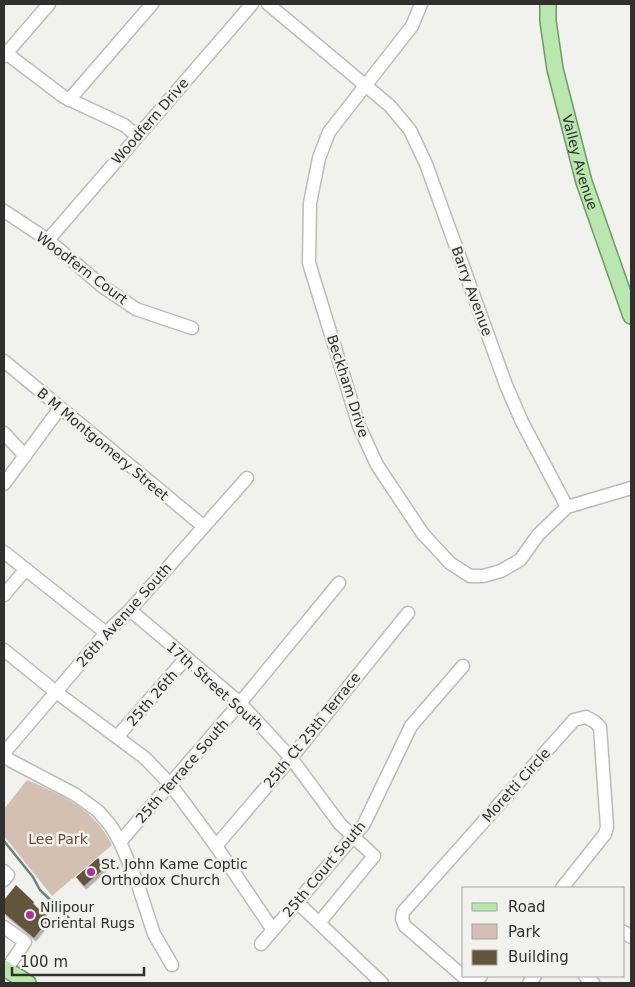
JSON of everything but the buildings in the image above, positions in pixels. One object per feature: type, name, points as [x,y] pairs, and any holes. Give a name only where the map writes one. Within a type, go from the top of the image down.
[{"type":"main road","name":"Valley Avenue","points":[[548,4],[548,21],[555,70],[584,182],[631,316]]},
{"type":"main road","points":[[5,970],[28,983]]},
{"type":"street","points":[[49,4],[5,54],[69,100],[124,126],[137,136]]},
{"type":"street","points":[[69,100],[152,4]]},
{"type":"street","name":"Woodfern Drive","points":[[48,240],[252,4]]},
{"type":"street","name":"Barry Avenue","points":[[268,4],[390,106],[410,130],[426,164],[506,385],[522,422],[567,507]]},
{"type":"street","name":"Beckham Drive","points":[[421,4],[412,26],[329,132],[319,158],[310,203],[309,263],[359,426],[377,465],[423,534],[450,563],[470,576],[483,576],[501,571],[520,560],[538,535],[567,507],[631,488]]},
{"type":"street","name":"Woodfern Court","points":[[4,211],[48,240],[102,286],[136,309],[192,328]]},
{"type":"street","name":"B M Montgomery Street","points":[[4,361],[203,526]]},
{"type":"street","points":[[4,484],[60,408]]},
{"type":"street","points":[[4,433],[25,456]]},
{"type":"street","name":"26th Avenue South","points":[[4,755],[106,633],[130,610],[247,478]]},
{"type":"street","points":[[4,552],[106,633]]},
{"type":"street","points":[[4,595],[26,569]]},
{"type":"street","name":"25th Terrace South","points":[[120,842],[171,785],[340,583]]},
{"type":"street","name":"17th Street South","points":[[130,610],[240,703],[291,758],[340,824],[374,856],[319,923]]},
{"type":"street","name":"25th Ct 25th Terrace","points":[[216,846],[291,758],[408,613]]},
{"type":"street","points":[[4,650],[56,692],[146,758],[171,785],[216,846],[273,930]]},
{"type":"street","name":"25th 26th","points":[[117,737],[186,658]]},
{"type":"street","name":"25th Court South","points":[[261,944],[354,838],[364,824],[411,726],[463,666]]},
{"type":"street","name":"Moretti Circle","points":[[462,976],[405,926],[402,918],[403,912],[574,720],[586,717],[600,727],[607,827],[605,834],[569,886]]},
{"type":"street","points":[[4,755],[76,795],[98,812],[111,826],[137,882],[154,934],[172,965]]},
{"type":"street","points":[[4,871],[8,875],[4,880]]},
{"type":"street","points":[[298,903],[382,983]]},
{"type":"street","points":[[4,926],[25,942],[5,970]]},
{"type":"street","name":"Moretti Circle","points":[[464,977],[474,982],[480,977]]},
{"type":"green space","name":"Lee Park","points":[[27,780],[53,791],[87,813],[105,832],[112,845],[52,896],[4,836],[4,809]]},
{"type":"waterway","points":[[4,841],[33,877],[40,890],[79,926]]},
{"type":"place","name":"St. John Kame Coptic Orthodox Church","points":[[91,872]]},
{"type":"place","name":"Nilipour Oriental Rugs","points":[[30,915]]}]
